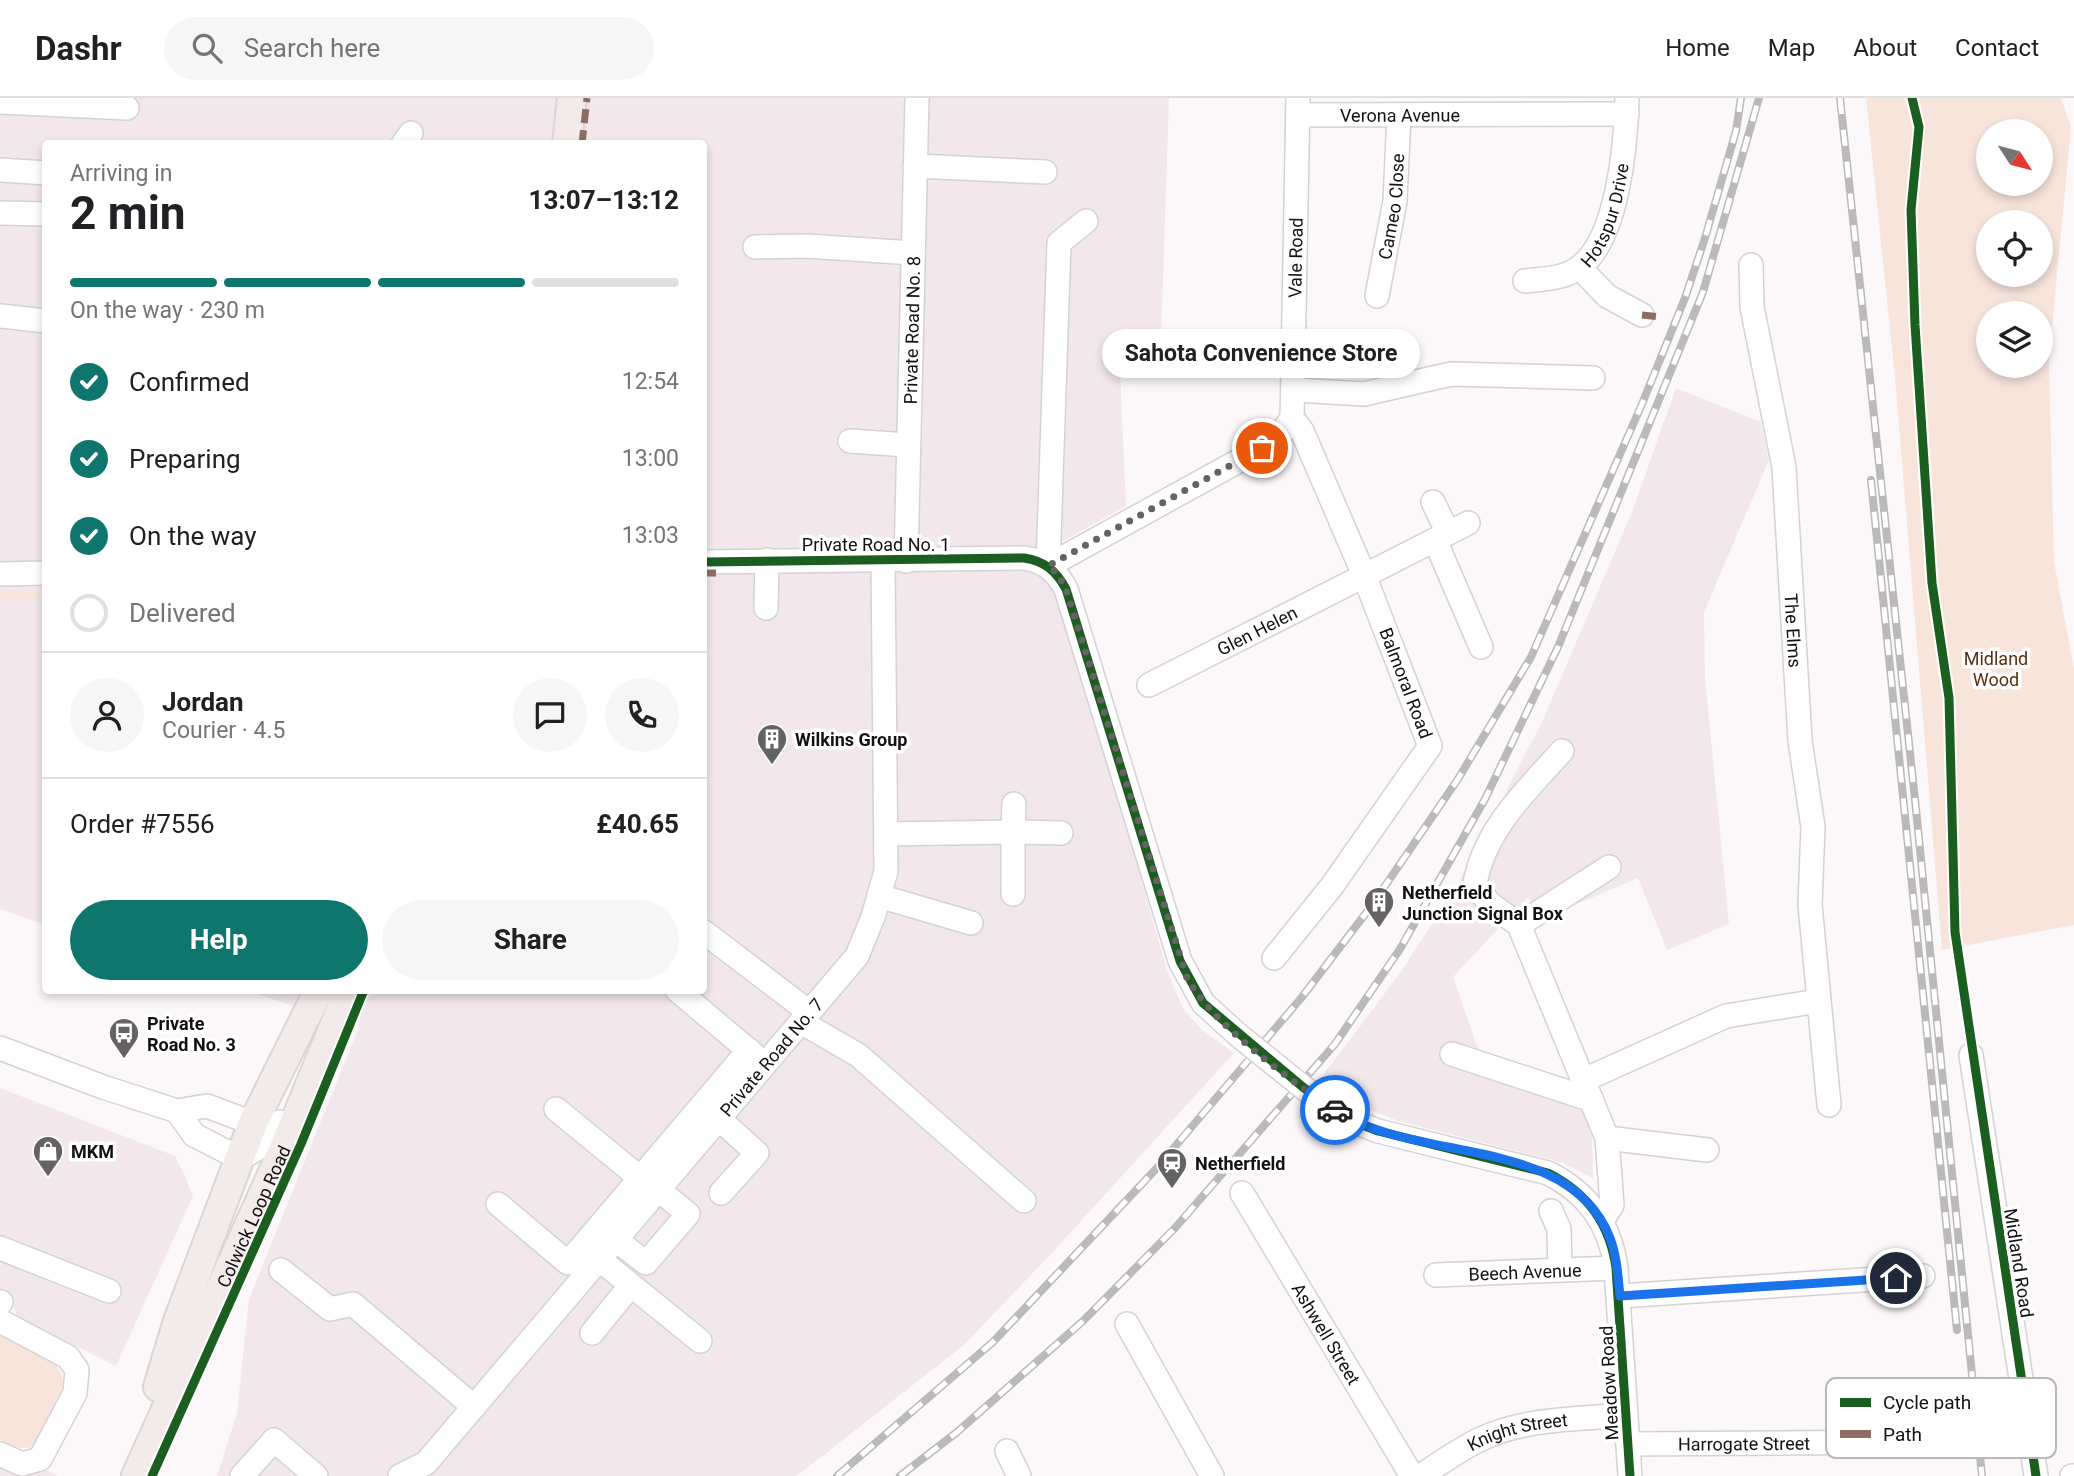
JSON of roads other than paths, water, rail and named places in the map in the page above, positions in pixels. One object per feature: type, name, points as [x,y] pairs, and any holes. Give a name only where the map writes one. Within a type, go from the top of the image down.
[{"type":"main road","points":[[567,140],[572,98]]},
{"type":"main road","name":"Colwick Loop Road","points":[[136,1476],[271,1134],[318,994]]},
{"type":"main road","name":"Colwick Loop Road","points":[[151,1438],[153,1404],[178,1321],[239,1158],[271,1134],[347,994]]},
{"type":"street","name":"Private Road No. 8","points":[[906,561],[917,98]]},
{"type":"street","points":[[0,102],[127,108]]},
{"type":"street","name":"Verona Avenue","points":[[1298,107],[1399,116],[1507,106],[1627,106]]},
{"type":"street","name":"Hotspur Drive","points":[[1525,281],[1567,274],[1580,268],[1600,244],[1609,221],[1621,164],[1627,106]]},
{"type":"street","name":"Vale Road","points":[[1292,418],[1295,390],[1298,107]]},
{"type":"street","name":"Cameo Close","points":[[1377,296],[1395,201],[1399,116]]},
{"type":"street","points":[[915,166],[1045,172]]},
{"type":"street","points":[[0,170],[42,173]]},
{"type":"street","points":[[0,213],[42,214]]},
{"type":"street","points":[[1048,566],[1059,243],[1086,221]]},
{"type":"street","points":[[755,247],[807,246],[913,253]]},
{"type":"street","name":"The Elms","points":[[1751,265],[1752,307],[1784,467],[1800,741],[1813,827],[1810,905],[1829,1105]]},
{"type":"street","points":[[1580,268],[1607,296],[1642,315]]},
{"type":"street","points":[[0,316],[42,321]]},
{"type":"street","points":[[1295,390],[1364,394],[1451,374],[1564,367],[1593,378]]},
{"type":"street","points":[[1048,566],[1262,448],[1278,438],[1292,418]]},
{"type":"street","name":"Balmoral Road","points":[[1274,958],[1332,886],[1430,746],[1364,575],[1302,431],[1292,418]]},
{"type":"street","points":[[850,441],[908,445]]},
{"type":"street","points":[[1433,502],[1450,532],[1481,647]]},
{"type":"street","name":"Glen Helen","points":[[1149,685],[1450,532]]},
{"type":"street","name":"Private Road No. 1","points":[[707,562],[767,559],[906,561],[1024,558],[1048,566]]},
{"type":"street","points":[[766,608],[767,559]]},
{"type":"street","name":"Private Road No. 7","points":[[429,1469],[474,1407],[616,1240],[649,1184],[719,1119],[757,1057],[805,1017],[857,956],[886,871],[883,561]]},
{"type":"street","points":[[1048,566],[1057,573],[1070,601],[1180,961],[1195,992],[1218,1017],[1304,1088],[1350,1120],[1378,1131],[1548,1173],[1564,1181],[1598,1215],[1612,1205],[1607,1138],[1518,925],[1489,903],[1475,884],[1478,865],[1504,817],[1563,751]]},
{"type":"street","points":[[0,574],[42,573]]},
{"type":"street","points":[[1013,894],[1014,804]]},
{"type":"street","points":[[886,834],[1061,833]]},
{"type":"street","points":[[1518,925],[1609,867]]},
{"type":"street","points":[[879,896],[971,923]]},
{"type":"street","points":[[707,935],[805,1017],[858,1055],[1024,1201]]},
{"type":"street","points":[[0,1048],[103,1087],[177,1111],[206,1106],[271,1134],[336,994]]},
{"type":"street","points":[[498,1204],[568,1263],[649,1184],[757,1057],[682,994]]},
{"type":"street","points":[[1452,1054],[1588,1090],[1726,1016],[1818,1001]]},
{"type":"street","name":"Midland Road","points":[[1971,1055],[2021,1378]]},
{"type":"street","points":[[556,1109],[688,1214],[646,1264],[616,1240]]},
{"type":"street","points":[[177,1111],[194,1135],[239,1158]]},
{"type":"street","points":[[719,1119],[757,1153],[721,1193]]},
{"type":"street","points":[[1607,1138],[1707,1150]]},
{"type":"street","name":"Ashwell Street","points":[[1242,1193],[1412,1476]]},
{"type":"street","points":[[1551,1211],[1559,1229],[1560,1270]]},
{"type":"street","name":"Meadow Road","points":[[1598,1215],[1611,1240],[1620,1296],[1630,1476]]},
{"type":"street","points":[[0,1248],[110,1292]]},
{"type":"street","points":[[600,1259],[700,1341]]},
{"type":"street","name":"Beech Avenue","points":[[1436,1275],[1616,1268]]},
{"type":"street","points":[[281,1269],[330,1310],[353,1304],[474,1407]]},
{"type":"street","points":[[1620,1296],[1923,1276]]},
{"type":"street","points":[[592,1333],[631,1285]]},
{"type":"street","points":[[0,1321],[68,1357],[79,1378],[75,1393],[40,1459],[22,1464],[0,1454]]},
{"type":"street","points":[[1127,1324],[1212,1476]]},
{"type":"street","name":"Knight Street","points":[[1420,1476],[1483,1438],[1510,1429],[1539,1423],[1626,1415]]},
{"type":"street","points":[[242,1476],[274,1440],[316,1476]]},
{"type":"street","name":"Harrogate Street","points":[[1628,1444],[1826,1443]]},
{"type":"street","points":[[1007,1451],[1018,1476]]},
{"type":"street","name":"Midland Road","points":[[2033,1458],[2036,1476]]},
{"type":"street","points":[[400,1476],[429,1469]]},
{"type":"railway","points":[[837,1476],[993,1342],[1155,1170],[1302,997],[1372,905],[1458,779],[1531,657],[1642,404],[1685,298],[1705,238],[1736,131],[1741,98]]},
{"type":"railway","points":[[900,1476],[956,1433],[1083,1321],[1175,1228],[1335,1044],[1400,949],[1485,799],[1558,647],[1703,292],[1759,98]]},
{"type":"railway","points":[[1840,98],[1916,809],[1972,1378]]},
{"type":"railway","points":[[1871,480],[1957,1330]]},
{"type":"railway","points":[[1980,1458],[1982,1476]]},
{"type":"place","name":"Sahota Convenience Store","points":[[1262,448]]},
{"type":"place","name":"Wilkins Group","points":[[772,766]]},
{"type":"place","name":"Netherfield Junction Signal Box","points":[[1379,929]]},
{"type":"place","name":"Private Road No. 3","points":[[124,1060]]},
{"type":"place","name":"MKM","points":[[48,1178]]},
{"type":"place","name":"Netherfield","points":[[1172,1190]]},
{"type":"park label","name":"Midland Wood","points":[[1996,668]]}]
